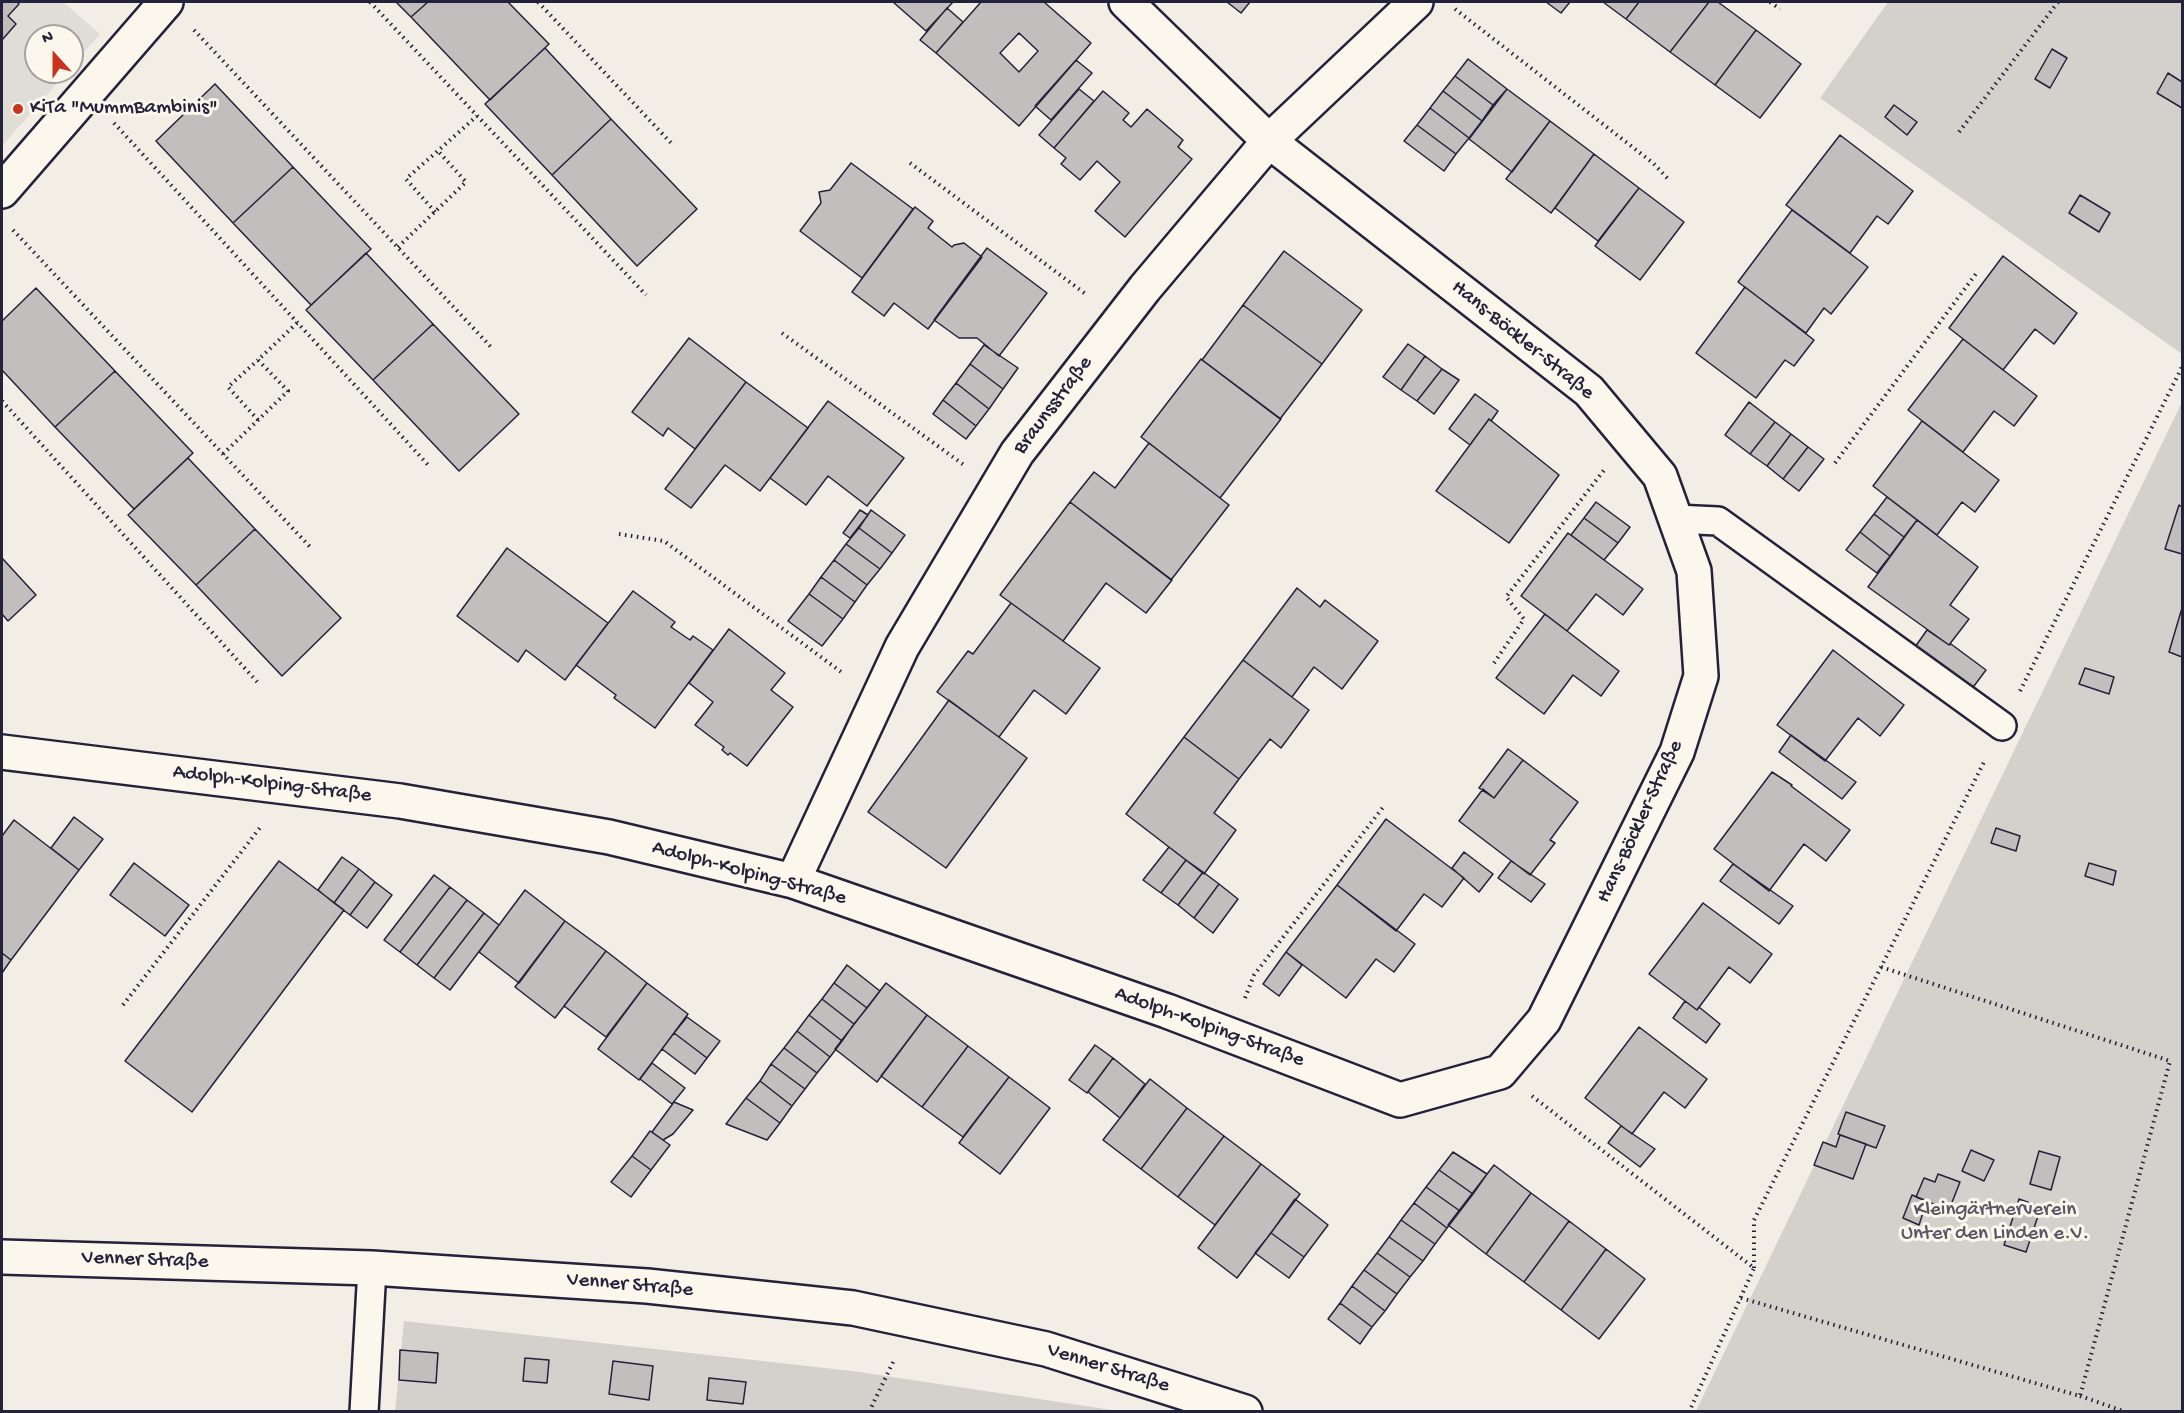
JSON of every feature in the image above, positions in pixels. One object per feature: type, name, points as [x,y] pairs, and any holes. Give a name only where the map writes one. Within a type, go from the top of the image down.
[{"type":"street","points":[[2,191],[166,2]]},
{"type":"street","name":"Hans-Böckler-Straße","points":[[1126,2],[1269,141],[1589,391],[1660,476],[1694,571],[1701,676],[1677,752],[1544,1020],[1500,1072]]},
{"type":"street","name":"Braunsstraße","points":[[793,881],[902,647],[1017,453],[1120,320],[1269,141],[1416,2]]},
{"type":"street","name":"Adolph-Kolping-Straße","points":[[2,752],[400,801],[609,837],[793,881],[1231,1035],[1400,1100],[1500,1072]]},
{"type":"street","name":"Venner Straße","points":[[2,1257],[372,1268],[647,1286],[853,1308],[1046,1349],[1245,1412]]},
{"type":"lane","points":[[1675,519],[1718,521],[2002,726]]},
{"type":"lane","points":[[364,1412],[372,1268]]},
{"type":"path","points":[[369,2],[646,295]]},
{"type":"path","points":[[538,2],[672,144]]},
{"type":"path","points":[[1770,2],[1780,9]]},
{"type":"path","points":[[1959,132],[2058,2]]},
{"type":"path","points":[[1454,9],[1653,162],[1669,180]]},
{"type":"path","points":[[190,27],[491,347]]},
{"type":"path","points":[[86,93],[430,467]]},
{"type":"path","points":[[435,212],[406,179],[477,116]]},
{"type":"path","points":[[398,247],[466,182],[438,151]]},
{"type":"path","points":[[910,163],[1120,320]]},
{"type":"path","points":[[10,227],[312,549]]},
{"type":"path","points":[[1835,463],[1978,271]]},
{"type":"path","points":[[258,420],[228,387],[297,323]]},
{"type":"path","points":[[782,333],[996,488]]},
{"type":"path","points":[[223,454],[288,391],[258,360]]},
{"type":"path","points":[[1689,1412],[1754,1268],[1754,1220],[2182,367]]},
{"type":"path","points":[[2,401],[260,685]]},
{"type":"path","points":[[1494,663],[1524,619],[1506,597],[1629,439]]},
{"type":"path","points":[[619,534],[664,542],[878,699]]},
{"type":"path","points":[[123,1005],[291,788]]},
{"type":"path","points":[[1231,1035],[1254,975],[1384,806]]},
{"type":"path","points":[[1881,967],[2170,1061],[2080,1396]]},
{"type":"path","points":[[1500,1072],[1754,1268]]},
{"type":"path","points":[[1741,1298],[2080,1396],[2126,1412]]},
{"type":"path","points":[[869,1412],[914,1321]]},
{"type":"shaded area","name":"KiTa \"MummBambinis\"","points":[[2,2],[63,2],[100,34],[84,52],[84,24],[24,24],[24,84],[56,84],[2,146]]},
{"type":"green space","points":[[1888,2],[2182,2],[2182,354],[1820,98]]},
{"type":"green space","name":"Kleingärtnerverein Unter den Linden e.V.","points":[[2182,402],[2182,1411],[1696,1411]]},
{"type":"green space","points":[[404,1321],[852,1371],[1119,1411],[395,1412]]},
{"type":"building","points":[[2,2],[19,4],[8,16],[16,24],[2,40]]},
{"type":"building","points":[[396,2],[428,2],[411,17]]},
{"type":"building","points":[[428,2],[508,2],[549,44],[490,100],[411,17]]},
{"type":"building","points":[[893,2],[953,2],[926,31]]},
{"type":"building","points":[[981,2],[1044,2],[1091,43],[1019,126],[936,53]],"holes":[[[1019,33],[1038,51],[1019,72],[1000,53]]]},
{"type":"building","points":[[1227,2],[1250,2],[1241,13]]},
{"type":"building","points":[[1546,2],[1570,2],[1561,13]]},
{"type":"building","points":[[1603,2],[1639,2],[1626,19]]},
{"type":"building","points":[[1639,2],[1709,2],[1670,52],[1626,19]]},
{"type":"building","points":[[1709,2],[1718,2],[1756,30],[1715,85],[1670,52]]},
{"type":"building","points":[[947,8],[963,22],[936,53],[920,40]]},
{"type":"building","points":[[1756,30],[1801,64],[1760,118],[1715,85]]},
{"type":"building","points":[[545,48],[611,119],[552,175],[485,104]]},
{"type":"building","points":[[2052,49],[2067,58],[2050,88],[2035,79]]},
{"type":"building","points":[[1468,59],[1507,89],[1493,105],[1455,76]]},
{"type":"building","points":[[1076,60],[1092,73],[1051,120],[1035,106]]},
{"type":"building","points":[[2168,73],[2182,82],[2182,108],[2157,93]]},
{"type":"building","points":[[1455,76],[1493,105],[1482,121],[1443,91]]},
{"type":"building","points":[[215,84],[293,167],[233,223],[156,141]]},
{"type":"building","points":[[1079,89],[1094,101],[1054,148],[1039,135]]},
{"type":"building","points":[[1507,89],[1550,121],[1512,172],[1469,139]]},
{"type":"building","points":[[1103,91],[1129,113],[1123,120],[1131,127],[1147,109],[1183,140],[1178,147],[1192,159],[1125,237],[1095,211],[1120,182],[1097,161],[1080,180],[1061,164],[1066,158],[1054,148]]},
{"type":"building","points":[[1443,91],[1482,121],[1469,138],[1430,108]]},
{"type":"building","points":[[1894,105],[1917,122],[1907,135],[1885,117]]},
{"type":"building","points":[[1430,108],[1469,138],[1456,154],[1417,125]]},
{"type":"building","points":[[611,119],[697,209],[637,266],[552,175]]},
{"type":"building","points":[[1550,121],[1594,154],[1551,213],[1506,179]]},
{"type":"building","points":[[1417,125],[1456,154],[1444,171],[1404,141]]},
{"type":"building","points":[[1840,135],[1913,191],[1888,224],[1877,216],[1850,253],[1786,205]]},
{"type":"building","points":[[1594,154],[1639,188],[1598,241],[1555,208]]},
{"type":"building","points":[[851,163],[913,209],[862,278],[800,231],[821,203],[819,192],[830,190]]},
{"type":"building","points":[[293,167],[371,249],[311,305],[233,223]]},
{"type":"building","points":[[1639,188],[1684,222],[1640,280],[1595,246]]},
{"type":"building","points":[[2080,195],[2110,213],[2099,232],[2069,213]]},
{"type":"building","points":[[915,207],[933,221],[928,228],[952,247],[964,243],[982,257],[928,329],[894,303],[884,316],[852,292]]},
{"type":"building","points":[[1792,210],[1868,267],[1831,314],[1824,308],[1806,333],[1738,282]]},
{"type":"building","points":[[987,248],[1047,293],[999,356],[977,338],[959,338],[934,320]]},
{"type":"building","points":[[1284,251],[1362,310],[1322,364],[1243,305]]},
{"type":"building","points":[[366,253],[433,324],[373,380],[306,310]]},
{"type":"building","points":[[2003,256],[2077,313],[2054,344],[2035,329],[2003,370],[1949,328]]},
{"type":"building","points":[[1745,287],[1814,340],[1794,366],[1785,360],[1756,398],[1696,353]]},
{"type":"building","points":[[36,288],[115,371],[55,427],[2,370],[2,321]]},
{"type":"building","points":[[1243,305],[1322,364],[1280,419],[1202,360]]},
{"type":"building","points":[[433,324],[519,414],[459,471],[373,380]]},
{"type":"building","points":[[689,338],[746,382],[695,449],[668,428],[663,436],[632,412]]},
{"type":"building","points":[[1963,339],[2037,396],[2014,426],[1994,411],[1963,452],[1908,410]]},
{"type":"building","points":[[1408,344],[1425,356],[1401,390],[1383,377]]},
{"type":"building","points":[[984,345],[1018,368],[1003,389],[970,364]]},
{"type":"building","points":[[1425,356],[1442,369],[1417,401],[1401,390]]},
{"type":"building","points":[[1201,359],[1281,419],[1220,498],[1141,437]]},
{"type":"building","points":[[970,364],[1003,389],[989,409],[956,383]]},
{"type":"building","points":[[1442,369],[1459,380],[1434,414],[1417,401]]},
{"type":"building","points":[[115,371],[193,453],[134,509],[55,427]]},
{"type":"building","points":[[746,382],[808,428],[760,491],[725,465],[691,508],[665,489]]},
{"type":"building","points":[[956,383],[989,409],[976,426],[943,400]]},
{"type":"building","points":[[1475,394],[1498,411],[1491,421],[1489,419],[1470,445],[1449,429]]},
{"type":"building","points":[[943,400],[976,426],[966,439],[933,414]]},
{"type":"building","points":[[828,401],[904,458],[867,506],[828,476],[806,505],[770,478]]},
{"type":"building","points":[[1749,402],[1775,422],[1750,454],[1725,435]]},
{"type":"building","points":[[1489,419],[1559,475],[1509,543],[1436,491]]},
{"type":"building","points":[[1922,421],[1999,480],[1975,512],[1962,502],[1937,535],[1873,486]]},
{"type":"building","points":[[1775,422],[1791,434],[1767,466],[1750,454]]},
{"type":"building","points":[[1791,434],[1808,447],[1783,479],[1767,466]]},
{"type":"building","points":[[1149,443],[1229,505],[1171,580],[1070,502],[1094,472],[1115,488]]},
{"type":"building","points":[[1808,447],[1824,459],[1799,491],[1783,479]]},
{"type":"building","points":[[188,458],[255,529],[196,585],[128,515]]},
{"type":"building","points":[[1887,497],[1917,520],[1904,537],[1874,514]]},
{"type":"building","points":[[1070,502],[1172,580],[1146,613],[1106,583],[1063,641],[1000,595]]},
{"type":"building","points":[[1596,502],[1630,527],[1618,543],[1584,518]]},
{"type":"building","points":[[2179,505],[2182,507],[2182,554],[2165,549]]},
{"type":"building","points":[[860,510],[868,515],[850,538],[843,533]]},
{"type":"building","points":[[871,510],[905,535],[892,553],[859,528]]},
{"type":"building","points":[[1874,514],[1904,537],[1890,556],[1860,532]]},
{"type":"building","points":[[1584,518],[1618,543],[1604,560],[1571,535]]},
{"type":"building","points":[[1917,520],[1978,567],[1950,605],[1969,619],[1949,645],[1868,587]]},
{"type":"building","points":[[859,528],[892,553],[880,569],[846,544]]},
{"type":"building","points":[[255,529],[341,618],[282,676],[196,585]]},
{"type":"building","points":[[1860,532],[1890,556],[1877,573],[1846,550]]},
{"type":"building","points":[[1568,533],[1643,589],[1623,615],[1596,594],[1567,631],[1521,596]]},
{"type":"building","points":[[846,544],[880,569],[867,585],[834,560]]},
{"type":"building","points":[[507,548],[608,623],[565,680],[526,650],[518,662],[457,616]]},
{"type":"building","points":[[2,558],[36,595],[8,621],[2,614]]},
{"type":"building","points":[[834,560],[867,585],[855,602],[821,577]]},
{"type":"building","points":[[821,577],[855,602],[843,619],[809,594]]},
{"type":"building","points":[[1297,588],[1320,607],[1325,600],[1378,641],[1342,689],[1314,667],[1292,697],[1243,660]]},
{"type":"building","points":[[633,591],[675,622],[671,627],[690,640],[693,636],[713,650],[655,728],[614,698],[616,695],[576,665]]},
{"type":"building","points":[[809,594],[843,619],[822,646],[788,621]]},
{"type":"building","points":[[1011,603],[1100,668],[1066,714],[1034,690],[999,737],[937,692],[968,651],[973,654]]},
{"type":"building","points":[[2182,608],[2182,657],[2169,652]]},
{"type":"building","points":[[1545,614],[1619,671],[1601,696],[1573,675],[1544,714],[1496,678]]},
{"type":"building","points":[[729,629],[785,673],[771,690],[793,707],[747,766],[730,753],[728,755],[722,750],[724,747],[695,725],[713,702],[689,683]]},
{"type":"building","points":[[1927,630],[1949,645],[1951,644],[1986,670],[1971,690],[1915,647]]},
{"type":"building","points":[[1833,650],[1904,705],[1880,736],[1858,718],[1825,761],[1777,725]]},
{"type":"building","points":[[1243,660],[1309,710],[1281,748],[1270,739],[1239,779],[1184,737]]},
{"type":"building","points":[[2085,668],[2114,677],[2109,694],[2079,684]]},
{"type":"building","points":[[949,700],[1027,758],[946,868],[868,812]]},
{"type":"building","points":[[1791,735],[1856,782],[1842,799],[1779,752]]},
{"type":"building","points":[[1184,737],[1239,779],[1214,813],[1236,830],[1204,874],[1126,814]]},
{"type":"building","points":[[1508,749],[1523,760],[1494,798],[1479,788]]},
{"type":"building","points":[[1523,760],[1578,802],[1550,840],[1555,843],[1530,875],[1459,821],[1483,789],[1494,798]]},
{"type":"building","points":[[1772,772],[1850,830],[1826,861],[1804,844],[1769,891],[1714,849]]},
{"type":"building","points":[[74,817],[103,839],[79,870],[51,848]]},
{"type":"building","points":[[1386,819],[1464,878],[1442,907],[1424,894],[1396,931],[1337,885]]},
{"type":"building","points":[[14,820],[79,870],[11,960],[2,953],[2,836]]},
{"type":"building","points":[[1996,828],[2020,836],[2016,851],[1991,843]]},
{"type":"building","points":[[1169,847],[1186,860],[1161,893],[1143,880]]},
{"type":"building","points":[[1464,852],[1493,874],[1479,892],[1452,868]]},
{"type":"building","points":[[342,857],[359,869],[334,903],[318,890]]},
{"type":"building","points":[[1186,860],[1203,872],[1178,905],[1161,893]]},
{"type":"building","points":[[279,861],[344,910],[192,1112],[125,1061]]},
{"type":"building","points":[[1511,861],[1545,884],[1531,902],[1498,878]]},
{"type":"building","points":[[134,863],[189,905],[165,936],[110,895]]},
{"type":"building","points":[[2089,863],[2116,871],[2113,885],[2085,876]]},
{"type":"building","points":[[1733,864],[1793,906],[1779,924],[1720,881]]},
{"type":"building","points":[[359,869],[375,882],[350,915],[334,903]]},
{"type":"building","points":[[1203,872],[1219,884],[1194,918],[1178,905]]},
{"type":"building","points":[[434,875],[450,887],[400,952],[384,940]]},
{"type":"building","points":[[375,882],[392,895],[367,928],[350,915]]},
{"type":"building","points":[[1219,884],[1238,899],[1213,933],[1194,918]]},
{"type":"building","points":[[1337,885],[1415,944],[1394,972],[1376,959],[1346,998],[1286,952]]},
{"type":"building","points":[[450,887],[467,900],[417,965],[400,952]]},
{"type":"building","points":[[525,890],[565,921],[519,983],[479,952]]},
{"type":"building","points":[[467,900],[484,913],[434,978],[417,965]]},
{"type":"building","points":[[1703,903],[1772,954],[1750,983],[1729,967],[1697,1010],[1649,974]]},
{"type":"building","points":[[484,913],[499,925],[450,990],[434,978]]},
{"type":"building","points":[[565,921],[606,951],[555,1018],[515,987]]},
{"type":"building","points":[[606,951],[647,983],[606,1037],[564,1006]]},
{"type":"building","points":[[1286,952],[1302,965],[1279,996],[1263,984]]},
{"type":"building","points":[[2,953],[11,960],[2,973]]},
{"type":"building","points":[[847,965],[880,991],[867,1008],[834,983]]},
{"type":"building","points":[[647,983],[688,1014],[639,1080],[598,1049]]},
{"type":"building","points":[[834,983],[867,1008],[854,1024],[822,999]]},
{"type":"building","points":[[886,983],[927,1015],[877,1082],[835,1049]]},
{"type":"building","points":[[822,999],[854,1024],[842,1041],[809,1015]]},
{"type":"building","points":[[1685,1001],[1697,1010],[1699,1007],[1720,1024],[1706,1043],[1673,1018]]},
{"type":"building","points":[[809,1015],[842,1041],[830,1057],[797,1031]]},
{"type":"building","points":[[927,1015],[968,1046],[922,1107],[881,1076]]},
{"type":"building","points":[[687,1017],[720,1041],[707,1058],[674,1033]]},
{"type":"building","points":[[1639,1027],[1707,1079],[1685,1108],[1664,1092],[1632,1134],[1585,1098]]},
{"type":"building","points":[[797,1031],[830,1057],[817,1073],[784,1048]]},
{"type":"building","points":[[674,1033],[707,1058],[695,1074],[662,1049]]},
{"type":"building","points":[[1095,1045],[1113,1058],[1087,1093],[1069,1080]]},
{"type":"building","points":[[968,1046],[1009,1077],[963,1137],[922,1107]]},
{"type":"building","points":[[784,1048],[817,1073],[805,1089],[771,1064]]},
{"type":"building","points":[[1113,1058],[1145,1084],[1120,1118],[1088,1092]]},
{"type":"building","points":[[652,1063],[685,1088],[672,1104],[640,1079]]},
{"type":"building","points":[[771,1064],[805,1089],[792,1106],[760,1081]]},
{"type":"building","points":[[1009,1077],[1050,1108],[1000,1174],[959,1143]]},
{"type":"building","points":[[1150,1079],[1187,1108],[1141,1169],[1103,1140]]},
{"type":"building","points":[[760,1081],[792,1106],[780,1123],[746,1098]]},
{"type":"building","points":[[746,1098],[780,1123],[767,1140],[726,1124]]},
{"type":"building","points":[[674,1102],[693,1110],[673,1134],[663,1140],[652,1132]]},
{"type":"building","points":[[1187,1108],[1224,1136],[1178,1197],[1141,1169]]},
{"type":"building","points":[[1846,1112],[1885,1126],[1876,1148],[1838,1134]]},
{"type":"building","points":[[1621,1126],[1655,1149],[1640,1167],[1608,1143]]},
{"type":"building","points":[[650,1131],[670,1145],[651,1170],[632,1156]]},
{"type":"building","points":[[1840,1135],[1866,1144],[1853,1179],[1814,1165],[1823,1142],[1836,1147]]},
{"type":"building","points":[[1224,1136],[1261,1164],[1215,1225],[1178,1197]]},
{"type":"building","points":[[1971,1150],[1994,1160],[1984,1181],[1962,1171]]},
{"type":"building","points":[[2039,1151],[2060,1157],[2051,1190],[2030,1184]]},
{"type":"building","points":[[1453,1152],[1487,1174],[1473,1194],[1439,1170]]},
{"type":"building","points":[[632,1156],[651,1170],[631,1197],[611,1182]]},
{"type":"building","points":[[1261,1164],[1300,1194],[1237,1278],[1198,1248]]},
{"type":"building","points":[[1494,1165],[1531,1193],[1486,1254],[1448,1225]]},
{"type":"building","points":[[1439,1170],[1473,1194],[1460,1211],[1426,1187]]},
{"type":"building","points":[[1938,1174],[1960,1182],[1949,1210],[1916,1197],[1924,1178],[1935,1182]]},
{"type":"building","points":[[1426,1187],[1460,1211],[1447,1228],[1414,1203]]},
{"type":"building","points":[[1531,1193],[1569,1221],[1524,1282],[1486,1254]]},
{"type":"building","points":[[1912,1195],[1927,1201],[1919,1225],[1903,1218]]},
{"type":"building","points":[[1295,1199],[1328,1225],[1304,1257],[1271,1233]]},
{"type":"building","points":[[2019,1199],[2041,1207],[2026,1252],[2004,1245]]},
{"type":"building","points":[[1414,1203],[1447,1228],[1435,1244],[1401,1220]]},
{"type":"building","points":[[1401,1220],[1435,1244],[1423,1261],[1389,1237]]},
{"type":"building","points":[[1569,1221],[1606,1249],[1561,1310],[1524,1282]]},
{"type":"building","points":[[1271,1233],[1304,1257],[1289,1278],[1255,1253]]},
{"type":"building","points":[[1389,1237],[1423,1261],[1410,1277],[1377,1253]]},
{"type":"building","points":[[1606,1249],[1645,1279],[1599,1339],[1561,1310]]},
{"type":"building","points":[[1377,1253],[1410,1277],[1397,1294],[1364,1270]]},
{"type":"building","points":[[1364,1270],[1397,1294],[1385,1311],[1352,1286]]},
{"type":"building","points":[[1352,1286],[1385,1311],[1372,1327],[1340,1303]]},
{"type":"building","points":[[1340,1303],[1372,1327],[1360,1344],[1328,1319]]},
{"type":"building","points":[[400,1350],[438,1353],[436,1383],[399,1380]]},
{"type":"building","points":[[525,1358],[549,1360],[547,1383],[523,1381]]},
{"type":"building","points":[[613,1361],[653,1366],[649,1400],[609,1394]]},
{"type":"building","points":[[709,1378],[746,1382],[743,1404],[707,1400]]},
{"type":"place","name":"KiTa \"MummBambinis\"","points":[[18,109]]}]
